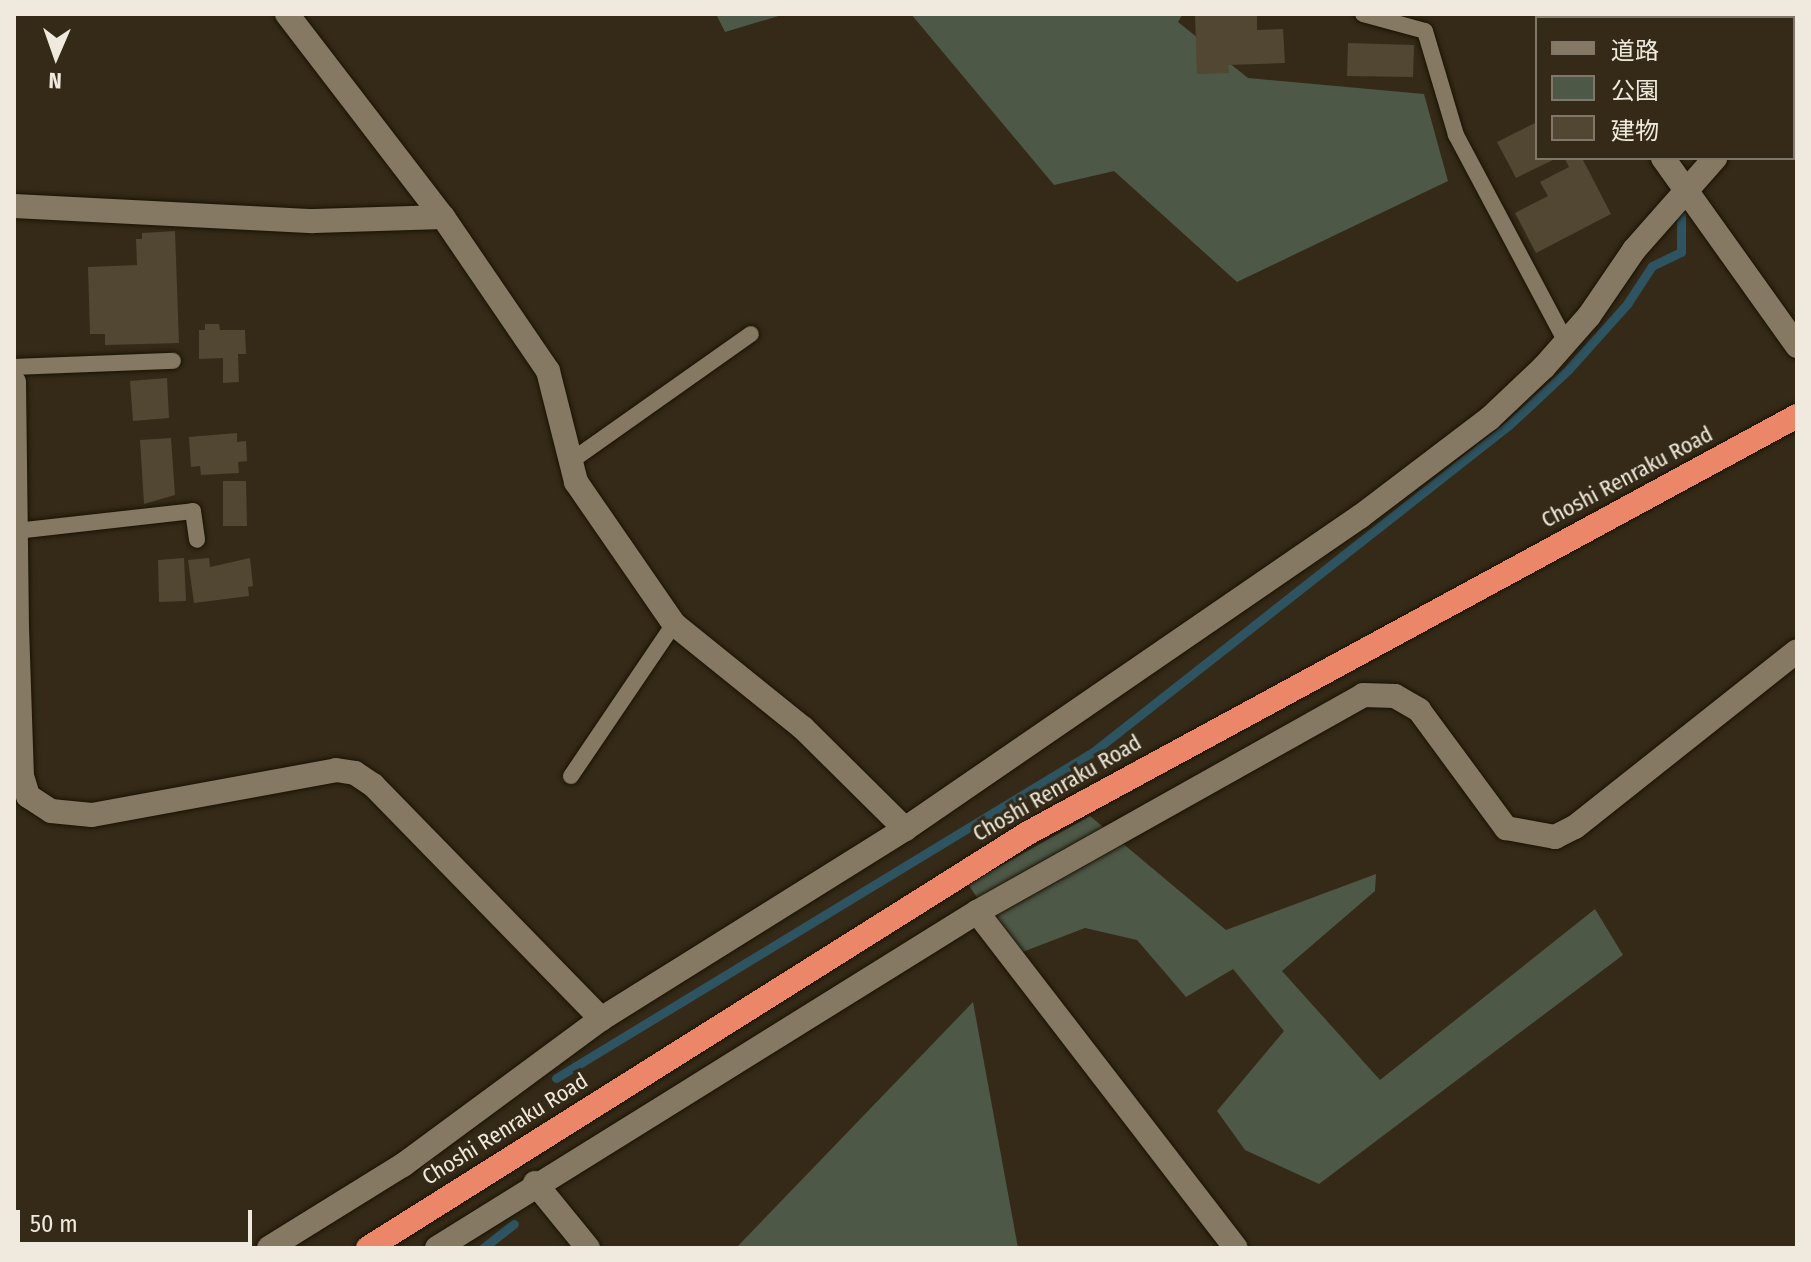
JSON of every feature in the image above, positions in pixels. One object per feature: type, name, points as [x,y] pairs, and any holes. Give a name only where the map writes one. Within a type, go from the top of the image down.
[{"type":"highway","name":"Choshi Renraku Road","points":[[368,1248],[1028,833],[1797,416]]},
{"type":"street","points":[[287,14],[443,217],[548,371],[576,482],[674,624],[803,728],[905,829]]},
{"type":"street","points":[[1664,160],[1797,346]]},
{"type":"street","points":[[269,1248],[403,1165],[601,1019],[905,829],[1361,516],[1489,419],[1566,342],[1634,250],[1713,160]]},
{"type":"street","points":[[14,206],[314,221],[443,217]]},
{"type":"street","points":[[14,382],[22,776],[28,796],[51,811],[92,815],[336,770],[355,773],[373,785],[601,1019]]},
{"type":"street","points":[[437,1248],[535,1183],[977,912],[1363,695],[1395,696],[1419,710],[1506,828],[1555,837],[1575,827],[1797,651]]},
{"type":"street","points":[[977,912],[1236,1248]]},
{"type":"street","points":[[535,1183],[588,1248]]},
{"type":"lane","points":[[1363,14],[1425,31],[1456,135],[1566,342]]},
{"type":"lane","points":[[571,461],[751,334]]},
{"type":"lane","points":[[14,367],[173,361]]},
{"type":"lane","points":[[16,531],[193,511],[197,540]]},
{"type":"lane","points":[[571,776],[674,624]]},
{"type":"green space","points":[[716,14],[785,14],[725,32]]},
{"type":"green space","points":[[911,14],[1183,14],[1178,22],[1248,78],[1424,94],[1448,181],[1237,282],[1114,171],[1054,185]]},
{"type":"green space","points":[[1090,816],[1226,930],[1376,874],[1375,891],[1282,971],[1380,1080],[1595,909],[1623,955],[1319,1184],[1245,1150],[1217,1111],[1284,1031],[1233,969],[1186,997],[1137,940],[1085,928],[1015,955],[968,884]]},
{"type":"green space","points":[[973,1002],[1018,1248],[736,1248]]},
{"type":"building","points":[[1195,14],[1257,14],[1257,30],[1283,29],[1285,63],[1228,65],[1229,73],[1197,74]]},
{"type":"building","points":[[1348,43],[1414,45],[1413,77],[1347,76]]},
{"type":"building","points":[[1797,83],[1797,135],[1795,134]]},
{"type":"building","points":[[1535,123],[1535,160],[1553,160],[1516,178],[1497,142]]},
{"type":"building","points":[[1566,160],[1583,160],[1611,214],[1536,253],[1515,213],[1548,196],[1540,182],[1569,167]]},
{"type":"building","points":[[175,231],[179,343],[105,345],[105,334],[90,334],[88,267],[137,265],[136,239],[142,239],[142,233]]},
{"type":"building","points":[[205,324],[219,324],[220,330],[245,330],[246,354],[238,354],[239,382],[223,383],[223,358],[199,359],[199,330],[205,330]]},
{"type":"building","points":[[167,378],[169,418],[133,421],[130,381]]},
{"type":"building","points":[[237,433],[237,442],[246,441],[247,461],[238,462],[239,473],[201,475],[200,466],[191,467],[189,437]]},
{"type":"building","points":[[171,438],[175,495],[144,504],[140,440]]},
{"type":"building","points":[[223,481],[246,481],[247,526],[223,526]]},
{"type":"building","points":[[184,558],[186,601],[159,602],[158,560]]},
{"type":"building","points":[[209,558],[210,567],[250,558],[253,586],[248,587],[249,596],[194,603],[188,560]]},
{"type":"waterway","points":[[556,1078],[1093,752],[1509,425],[1568,370],[1627,304],[1652,266],[1681,252],[1681,205]]},
{"type":"waterway","points":[[483,1248],[514,1224]]}]
